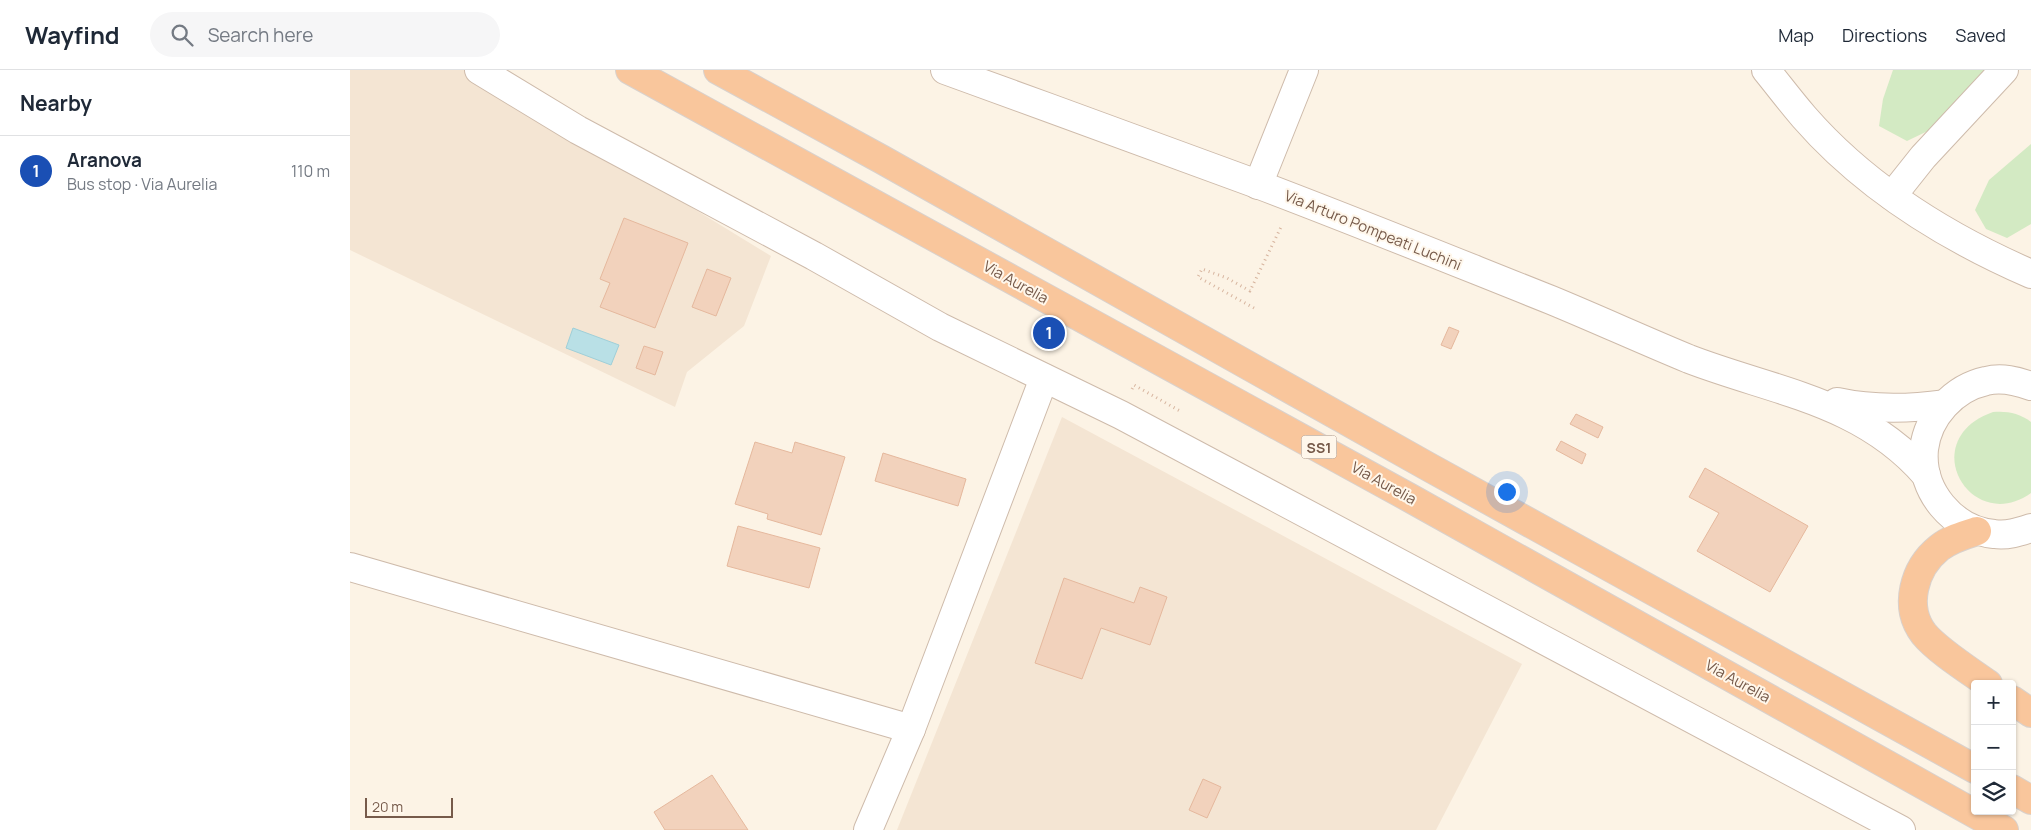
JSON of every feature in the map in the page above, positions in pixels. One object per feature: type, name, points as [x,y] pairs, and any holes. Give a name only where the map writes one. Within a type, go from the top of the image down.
[{"type":"highway","name":"Via Aurelia","points":[[630,70],[1402,493],[2004,830]]},
{"type":"highway","name":"SS1","points":[[718,70],[1427,466],[1971,767]]},
{"type":"highway","points":[[1977,531],[1957,537],[1940,547],[1925,560],[1914,586],[1912,601],[1917,623],[1929,640],[1983,680]]},
{"type":"highway","points":[[2016,703],[2031,713]]},
{"type":"highway","points":[[2016,791],[2031,800]]},
{"type":"street","points":[[479,70],[556,117],[645,167],[814,256],[940,327],[1129,420],[1901,830]]},
{"type":"street","name":"Via Arturo Pompeati Luchini","points":[[945,70],[1258,184],[1551,300],[1692,360],[1800,394],[1849,405],[1873,408],[1921,408],[1945,404]]},
{"type":"street","points":[[1258,184],[1304,70]]},
{"type":"street","points":[[1766,70],[1805,118],[1827,141],[1892,196],[1957,239],[2031,274]]},
{"type":"street","points":[[1892,196],[1923,157],[2004,70]]},
{"type":"street","points":[[868,830],[911,729],[1044,378]]},
{"type":"street","points":[[2025,537],[1977,531],[1960,522],[1944,510],[1933,493],[1926,475],[1924,450],[1931,425],[1945,404],[1964,389],[1987,381],[2012,380],[2031,386]]},
{"type":"street","name":"Via Arturo Pompeati Luchini","points":[[1800,394],[1870,427],[1910,457],[1926,475]]},
{"type":"street","points":[[350,567],[911,729]]},
{"type":"path","points":[[1254,308],[1198,277],[1202,269],[1227,278],[1250,291],[1294,199]]},
{"type":"path","points":[[1134,385],[1184,414]]},
{"type":"shaded area","points":[[350,70],[467,70],[771,256],[744,326],[687,372],[675,407],[350,250]]},
{"type":"shaded area","points":[[1062,417],[1522,664],[1436,830],[897,830]]},
{"type":"green space","points":[[1893,70],[1987,70],[1936,127],[1907,141],[1879,126],[1883,99]]},
{"type":"green space","points":[[2031,144],[2031,224],[2007,238],[1986,229],[1975,210],[1989,180]]},
{"type":"green space","points":[[1993,412],[2013,413],[2031,422],[2031,493],[2009,503],[1989,502],[1972,494],[1960,479],[1954,461],[1957,443],[1969,425]]},
{"type":"water","points":[[573,328],[619,345],[611,365],[566,348]]},
{"type":"building","points":[[624,218],[688,243],[655,328],[600,307],[610,283],[600,279]]},
{"type":"building","points":[[707,269],[731,278],[716,316],[692,307]]},
{"type":"building","points":[[1449,327],[1459,331],[1451,349],[1441,345]]},
{"type":"building","points":[[644,346],[663,352],[655,375],[636,368]]},
{"type":"building","points":[[1576,414],[1603,427],[1598,438],[1570,424]]},
{"type":"building","points":[[1561,441],[1586,454],[1582,464],[1556,450]]},
{"type":"building","points":[[755,442],[792,453],[795,442],[845,457],[821,535],[767,519],[768,514],[735,504]]},
{"type":"building","points":[[883,453],[966,479],[958,506],[875,481]]},
{"type":"building","points":[[1705,468],[1808,526],[1770,592],[1697,551],[1719,513],[1689,497]]},
{"type":"building","points":[[738,526],[820,548],[809,588],[727,566]]},
{"type":"building","points":[[1064,578],[1134,603],[1140,587],[1167,597],[1150,645],[1101,628],[1082,679],[1035,663]]},
{"type":"building","points":[[712,775],[748,830],[665,830],[654,812]]},
{"type":"building","points":[[1203,779],[1221,787],[1207,818],[1189,810]]},
{"type":"place","name":"Aranova","points":[[1049,333]]}]
